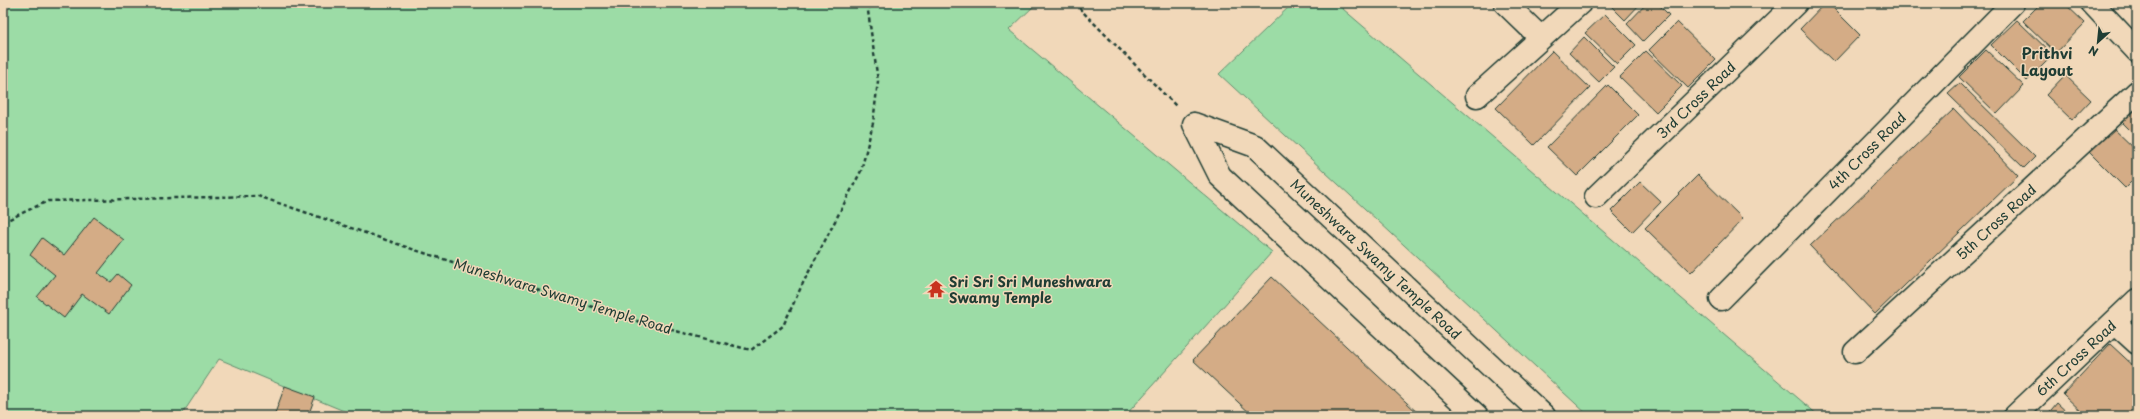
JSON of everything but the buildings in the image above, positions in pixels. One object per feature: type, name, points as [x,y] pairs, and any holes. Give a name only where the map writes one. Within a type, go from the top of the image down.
[{"type":"street","points":[[1505,3],[1541,38]]},
{"type":"street","points":[[1477,96],[1580,3]]},
{"type":"street","name":"3rd Cross Road","points":[[1596,197],[1796,3]]},
{"type":"street","name":"4th Cross Road","points":[[1721,299],[2013,3]]},
{"type":"street","points":[[2092,3],[2137,51]]},
{"type":"street","name":"5th Cross Road","points":[[1855,352],[2137,92]]},
{"type":"street","points":[[1194,124],[1220,176],[1477,416]]},
{"type":"street","name":"Muneshwara Swamy Temple Road","points":[[1194,124],[1255,146],[1544,416]]},
{"type":"street","name":"6th Cross Road","points":[[2015,416],[2137,300]]},
{"type":"street","points":[[2114,322],[2137,343]]},
{"type":"path","name":"Muneshwara Swamy Temple Road","points":[[3,222],[48,201],[258,196],[415,250],[632,319],[751,350],[783,326],[803,283],[861,171],[873,123],[878,81],[868,11],[871,3]]},
{"type":"path","points":[[1074,3],[1194,124]]},
{"type":"green space","points":[[3,3],[1037,3],[1009,30],[1272,252],[1125,416],[356,416],[219,359],[181,416],[3,416]]},
{"type":"green space","points":[[1293,3],[1336,3],[1819,416],[1589,416],[1219,74]]},
{"type":"place","name":"Sri Sri Sri Muneshwara Swamy Temple","points":[[936,289]]},
{"type":"district","name":"Prithvi Layout","points":[[2047,60]]}]
